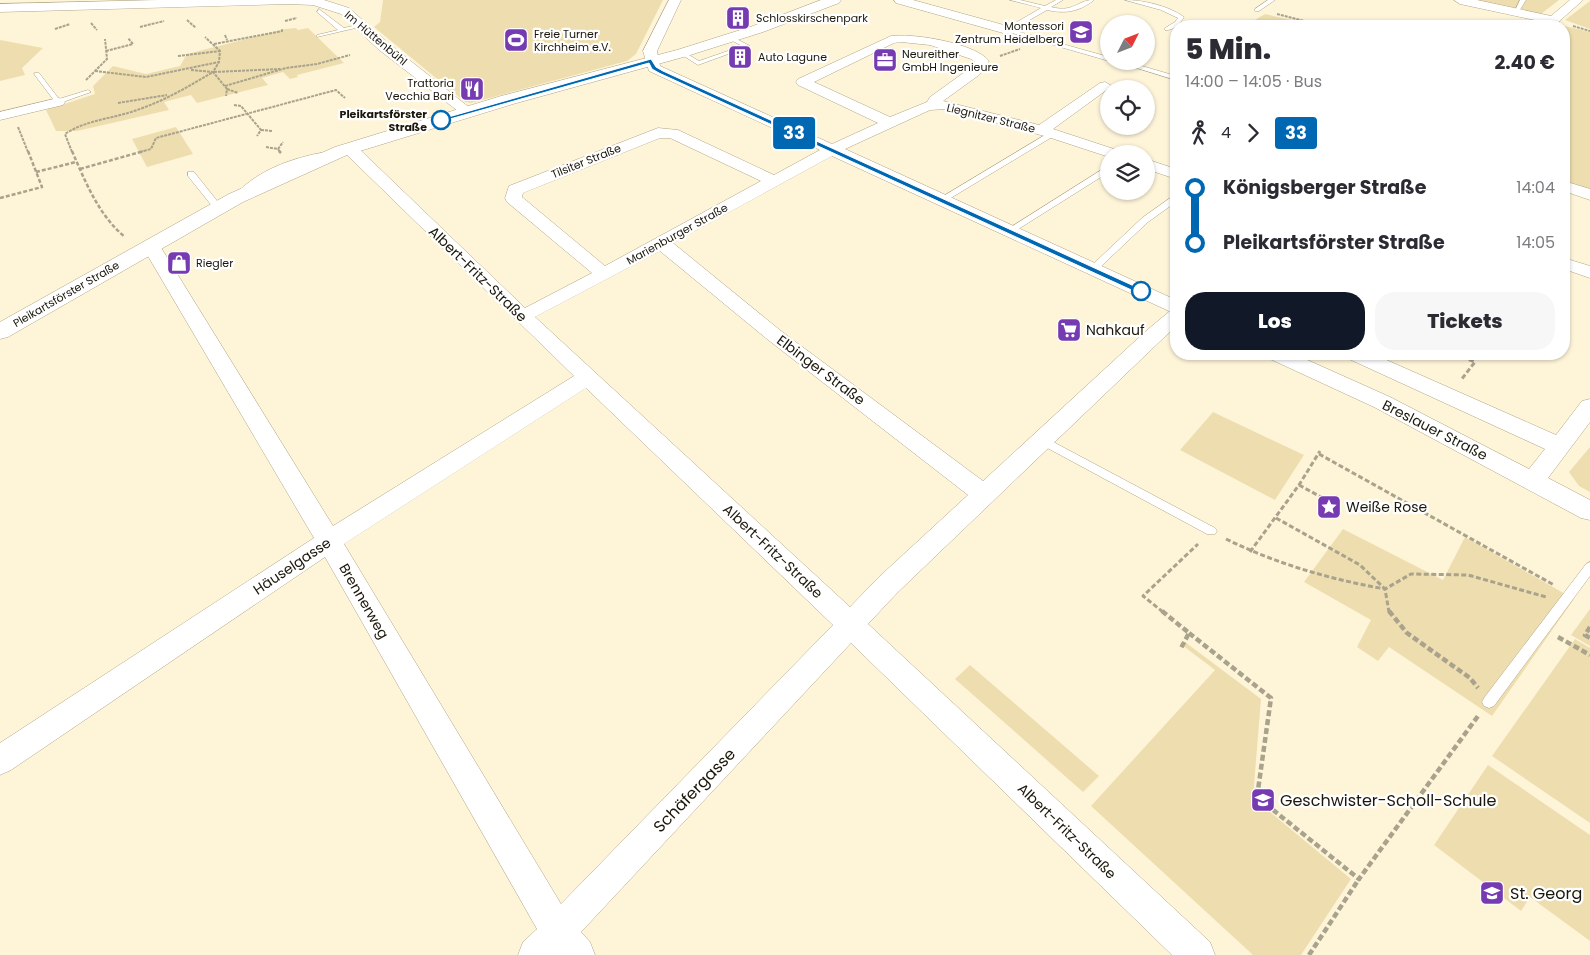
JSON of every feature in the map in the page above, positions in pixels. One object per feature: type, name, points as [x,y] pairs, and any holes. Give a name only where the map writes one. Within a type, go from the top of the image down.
[{"type":"street","name":"Im Hüttenbühl","points":[[0,8],[303,0],[338,7],[345,11],[383,46],[468,112]]},
{"type":"street","points":[[675,0],[650,51],[654,68],[1170,304]]},
{"type":"street","name":"Pleikartsförster Straße","points":[[0,332],[236,198],[293,170],[345,150],[468,112],[731,38],[834,0]]},
{"type":"street","points":[[900,0],[1007,30]]},
{"type":"street","points":[[1460,0],[1516,12],[1541,20]]},
{"type":"street","points":[[1554,20],[1577,0]]},
{"type":"street","points":[[890,123],[803,82],[901,37],[917,39],[976,56],[982,61],[974,72],[935,100],[933,104]]},
{"type":"street","name":"Liegnitzer Straße","points":[[1047,132],[1100,89]]},
{"type":"street","points":[[6,114],[58,102]]},
{"type":"street","name":"Liegnitzer Straße","points":[[831,150],[920,108],[933,104],[962,109],[1047,132],[1100,149]]},
{"type":"street","name":"Tilsiter Straße","points":[[604,274],[513,198],[514,190],[658,133],[673,133],[774,181]]},
{"type":"street","name":"Albert-Fritz-Straße","points":[[345,150],[851,625],[1197,955]]},
{"type":"street","name":"Marienburger Straße","points":[[522,316],[547,305],[831,150]]},
{"type":"street","points":[[1158,163],[1170,170]]},
{"type":"street","points":[[1570,188],[1590,195]]},
{"type":"street","name":"Elbinger Straße","points":[[662,242],[774,335],[983,493]]},
{"type":"street","name":"Brennerweg","points":[[151,246],[329,541],[557,947]]},
{"type":"street","points":[[1570,265],[1590,272]]},
{"type":"street","name":"Schäfergasse","points":[[557,947],[888,585],[983,493],[1170,321]]},
{"type":"street","name":"Breslauer Straße","points":[[1290,360],[1382,402],[1590,510]]},
{"type":"street","points":[[1369,360],[1559,446]]},
{"type":"street","name":"Häuselgasse","points":[[0,760],[329,541],[588,377]]},
{"type":"street","points":[[1533,481],[1590,406]]},
{"type":"lane","points":[[1013,0],[1044,9],[1071,10],[1091,0]]},
{"type":"lane","points":[[1033,0],[1043,2],[1050,0]]},
{"type":"lane","points":[[1007,30],[1060,0]]},
{"type":"lane","points":[[1128,0],[1163,9],[1181,18],[1180,20]]},
{"type":"lane","points":[[1257,10],[1272,0]]},
{"type":"lane","points":[[1516,12],[1523,0]]},
{"type":"lane","points":[[319,11],[342,30]]},
{"type":"lane","points":[[319,36],[360,26]]},
{"type":"lane","points":[[1007,30],[1100,56]]},
{"type":"lane","points":[[1148,70],[1170,76]]},
{"type":"lane","points":[[37,74],[58,102],[88,92]]},
{"type":"lane","points":[[941,200],[1047,132]]},
{"type":"lane","points":[[191,174],[219,209]]},
{"type":"lane","points":[[1009,231],[1100,175]]},
{"type":"lane","points":[[1093,269],[1145,220],[1170,202]]},
{"type":"lane","points":[[1042,440],[1212,532]]},
{"type":"lane","points":[[1489,702],[1590,567]]},
{"type":"path","points":[[1257,10],[1299,20]]},
{"type":"path","points":[[55,29],[76,23]]},
{"type":"path","points":[[214,44],[282,31],[282,28]]},
{"type":"path","points":[[225,35],[227,40]]},
{"type":"path","points":[[151,246],[142,245],[122,236],[111,227],[76,162],[64,134],[69,130],[133,111],[178,93],[213,72],[219,62],[220,51],[205,37]]},
{"type":"path","points":[[106,51],[133,44],[128,38]]},
{"type":"path","points":[[58,102],[107,59],[105,39]]},
{"type":"path","points":[[982,61],[1042,40]]},
{"type":"path","points":[[178,56],[220,51]]},
{"type":"path","points":[[188,70],[213,72],[286,68],[317,64],[350,55]]},
{"type":"path","points":[[94,71],[146,77],[188,70],[219,62]]},
{"type":"path","points":[[225,86],[286,68]]},
{"type":"path","points":[[213,72],[227,89],[238,92]]},
{"type":"path","points":[[226,96],[227,89]]},
{"type":"path","points":[[80,169],[151,149],[156,138],[336,90],[345,98]]},
{"type":"path","points":[[118,103],[160,98],[178,93]]},
{"type":"path","points":[[241,106],[246,101]]},
{"type":"path","points":[[234,104],[241,106],[261,130],[273,131]]},
{"type":"path","points":[[0,198],[42,187],[6,114]]},
{"type":"path","points":[[257,136],[261,130]]},
{"type":"path","points":[[278,149],[283,142]]},
{"type":"path","points":[[36,172],[76,162]]},
{"type":"path","points":[[1449,396],[1475,362],[1470,360]]},
{"type":"path","points":[[1250,552],[1276,518],[1320,453],[1566,598]]},
{"type":"path","points":[[1299,485],[1332,502]]},
{"type":"path","points":[[1276,518],[1360,565],[1385,589],[1389,612],[1407,633],[1470,678],[1489,702],[1359,879],[1309,955]]},
{"type":"path","points":[[1359,879],[1257,797],[1271,698],[1143,596],[1212,532],[1250,552],[1307,573],[1385,589],[1411,574],[1468,575],[1566,598]]},
{"type":"path","points":[[1590,627],[1585,635],[1590,638]]},
{"type":"path","points":[[1180,650],[1189,633]]},
{"type":"path","points":[[1565,641],[1590,655]]},
{"type":"shaded area","name":"Freie Turner Kirchheim e.V.","points":[[383,0],[663,0],[636,54],[627,61],[471,103],[465,102],[374,27],[380,22]]},
{"type":"shaded area","points":[[1473,0],[1559,0],[1541,14]]},
{"type":"shaded area","points":[[1590,1],[1590,29],[1570,22],[1570,20],[1565,20]]},
{"type":"shaded area","points":[[1265,14],[1292,20],[1255,20]]},
{"type":"shaded area","points":[[1570,27],[1590,32],[1590,191],[1570,185]]},
{"type":"shaded area","points":[[296,28],[298,30],[308,28],[344,63],[297,75],[298,77],[290,79],[283,72],[262,78],[268,85],[197,103],[191,95],[164,102],[169,110],[77,131],[56,131],[46,110],[95,94],[93,86],[113,66],[146,74],[180,66],[187,54],[285,29]]},
{"type":"shaded area","points":[[0,40],[43,48],[22,68],[25,75],[0,81]]},
{"type":"shaded area","points":[[176,127],[193,154],[147,167],[132,139]]},
{"type":"shaded area","points":[[1213,412],[1304,455],[1275,500],[1180,450]]},
{"type":"shaded area","points":[[1590,447],[1590,492],[1579,486],[1569,472]]},
{"type":"shaded area","points":[[1343,529],[1443,580],[1465,537],[1574,599],[1492,716],[1389,647],[1378,661],[1357,647],[1371,620],[1304,582]]},
{"type":"shaded area","points":[[1590,609],[1590,646],[1571,635]]},
{"type":"shaded area","points":[[1575,639],[1590,648],[1590,823],[1492,756]]},
{"type":"shaded area","points":[[1185,642],[1261,699],[1253,798],[1351,879],[1301,955],[1253,955],[1091,806],[1215,670],[1182,645]]},
{"type":"shaded area","points":[[970,665],[1099,776],[1083,792],[955,679]]},
{"type":"shaded area","points":[[1488,765],[1590,835],[1590,941],[1530,897],[1521,911],[1434,845]]},
{"type":"bus line","name":"33","points":[[441,120],[651,61],[654,68],[661,72],[1141,291]]},
{"type":"place","name":"Schlosskirschenpark","points":[[738,18]]},
{"type":"place","name":"Montessori Zentrum Heidelberg","points":[[1081,32]]},
{"type":"place","name":"Freie Turner Kirchheim e.V.","points":[[516,40]]},
{"type":"place","name":"Auto Lagune","points":[[740,57]]},
{"type":"place","name":"Neureither GmbH Ingenieure","points":[[885,60]]},
{"type":"place","name":"Trattoria Vecchia Bari","points":[[472,89]]},
{"type":"place","name":"Pleikartsförster Straße","points":[[441,120]]},
{"type":"place","name":"Riegler","points":[[179,263]]},
{"type":"place","name":"Nahkauf","points":[[1069,330]]},
{"type":"place","name":"Weiße Rose","points":[[1329,507]]},
{"type":"place","name":"Geschwister-Scholl-Schule","points":[[1263,800]]},
{"type":"place","name":"St. Georg","points":[[1492,893]]}]
